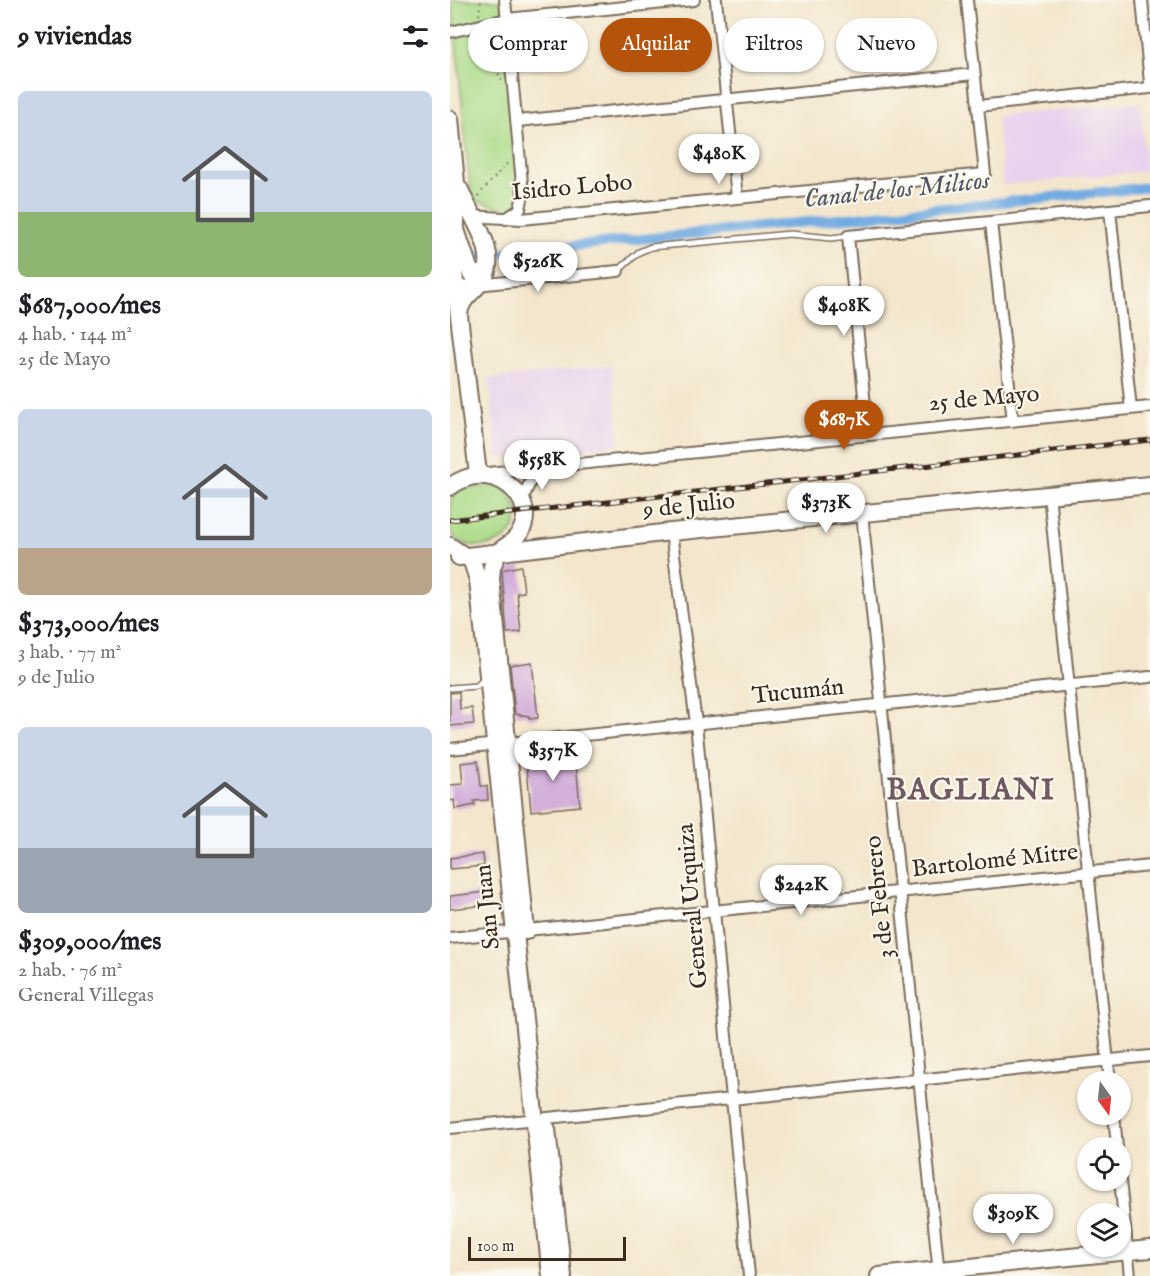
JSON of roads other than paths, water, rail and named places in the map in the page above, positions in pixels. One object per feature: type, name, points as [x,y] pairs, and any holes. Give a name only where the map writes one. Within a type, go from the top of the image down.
[{"type":"main road","points":[[450,118],[456,181],[471,274],[482,274],[487,269],[479,285],[465,296],[458,319]]},
{"type":"main road","points":[[461,215],[452,287],[478,474]]},
{"type":"main road","points":[[450,487],[460,480],[478,474],[505,481],[522,500],[526,512],[524,529],[518,538],[499,551]]},
{"type":"main road","name":"25 de Mayo","points":[[450,477],[478,474]]},
{"type":"main road","name":"9 de Julio","points":[[454,553],[499,551],[1150,485]]},
{"type":"main road","name":"San Juan","points":[[499,551],[492,567],[491,579],[501,744],[540,1119],[551,1276]]},
{"type":"main road","name":"San Juan","points":[[454,553],[472,561],[477,569],[488,675],[501,744]]},
{"type":"main road","name":"San Juan","points":[[540,1119],[563,1276]]},
{"type":"main road","points":[[1131,1252],[1150,1250]]},
{"type":"main road","points":[[879,1276],[938,1273],[1083,1257]]},
{"type":"street","points":[[505,0],[507,18]]},
{"type":"street","points":[[517,18],[694,0]]},
{"type":"street","points":[[716,0],[737,197]]},
{"type":"street","points":[[967,0],[978,106],[1150,86],[1142,0]]},
{"type":"street","points":[[450,32],[468,27]]},
{"type":"street","points":[[506,219],[516,214],[523,202],[513,72]]},
{"type":"street","points":[[518,121],[974,74]]},
{"type":"street","name":"Isidro Lobo","points":[[461,215],[506,219],[984,174],[978,106]]},
{"type":"street","points":[[868,435],[848,236],[1150,206]]},
{"type":"street","points":[[1110,210],[1131,409]]},
{"type":"street","points":[[991,222],[1013,421]]},
{"type":"street","points":[[452,287],[618,271]]},
{"type":"street","name":"25 de Mayo","points":[[478,474],[1150,407]]},
{"type":"street","points":[[522,500],[536,469]]},
{"type":"street","points":[[1049,495],[1068,686],[1091,872],[1109,1071]]},
{"type":"street","name":"3 de Febrero","points":[[862,513],[879,705],[902,891],[921,1079],[938,1273]]},
{"type":"street","name":"General Urquiza","points":[[671,532],[696,723],[749,1276]]},
{"type":"street","name":"Tucumán","points":[[450,749],[1150,677]]},
{"type":"street","name":"Bartolomé Mitre","points":[[450,938],[1150,866]]},
{"type":"street","points":[[450,1128],[1150,1056]]},
{"type":"street","points":[[1128,1257],[1130,1276]]},
{"type":"lane","points":[[618,271],[639,252],[651,247],[790,234],[831,238],[848,236]]},
{"type":"lane","points":[[450,688],[477,686],[488,675]]},
{"type":"waterway","name":"Canal de los Milicos","points":[[505,253],[1150,187]]},
{"type":"waterway","name":"Canal de los Milicos","points":[[475,255],[481,255]]},
{"type":"railway","points":[[450,520],[1150,440]]},
{"type":"district","name":"BAGLIANI","points":[[971,791]]}]
